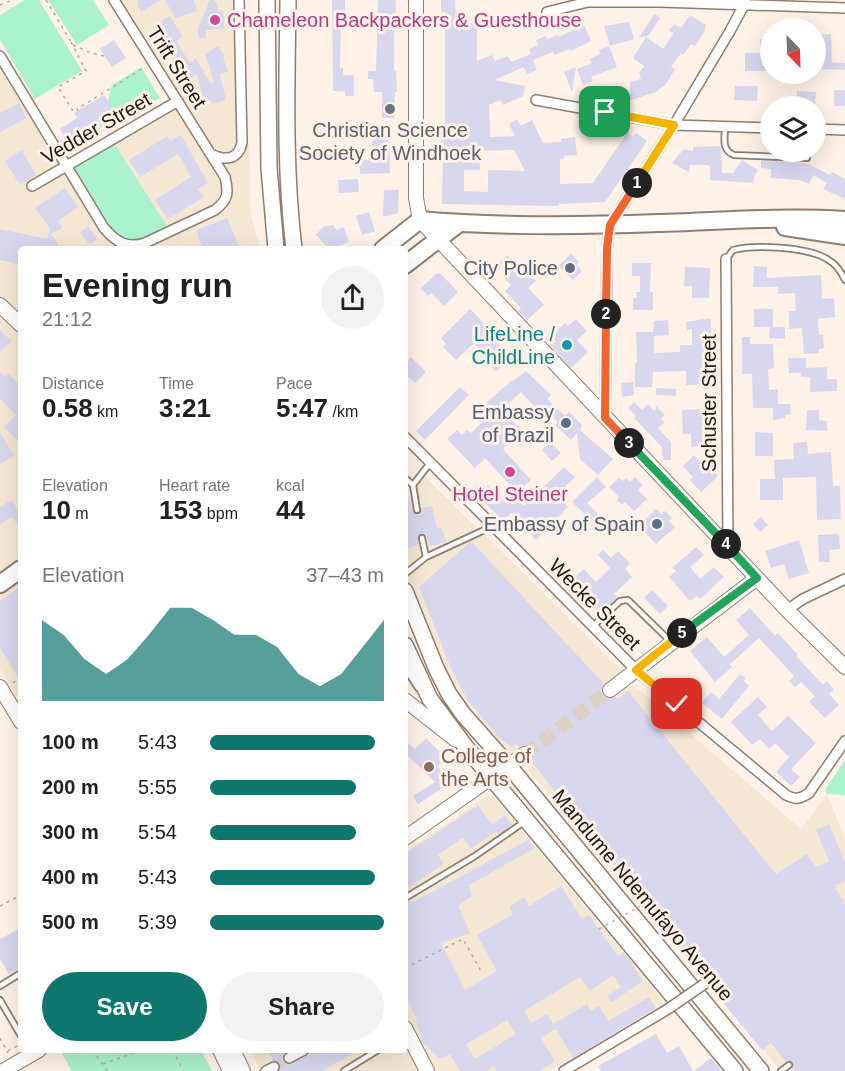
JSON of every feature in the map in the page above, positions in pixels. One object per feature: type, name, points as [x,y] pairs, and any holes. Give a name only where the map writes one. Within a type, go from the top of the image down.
[{"type":"highway","points":[[387,246],[420,220],[458,224],[610,225],[819,218],[845,220]]},
{"type":"highway","points":[[743,220],[845,236]]},
{"type":"highway","points":[[408,263],[458,224]]},
{"type":"highway","points":[[0,584],[18,571]]},
{"type":"main road","points":[[267,0],[269,168],[276,246]]},
{"type":"main road","points":[[288,0],[288,140],[294,246]]},
{"type":"main road","name":"Mandume Ndemufayo Avenue","points":[[408,599],[427,648],[449,694],[463,714],[509,766],[761,1071]]},
{"type":"main road","points":[[408,652],[429,699],[446,722],[735,1071]]},
{"type":"street","name":"Trift Street","points":[[0,56],[111,236],[121,244],[137,246],[215,210],[228,196],[225,177],[114,0]]},
{"type":"street","points":[[210,154],[225,159],[235,156],[240,151],[242,143],[239,0]]},
{"type":"street","points":[[416,0],[416,198],[420,220],[787,610],[845,667]]},
{"type":"street","points":[[547,12],[588,2],[745,3],[845,8]]},
{"type":"street","points":[[605,418],[607,248],[610,225],[674,125],[745,3]]},
{"type":"street","points":[[536,100],[674,125],[760,128]]},
{"type":"street","name":"Vedder Street","points":[[32,186],[177,101]]},
{"type":"street","points":[[826,129],[845,130]]},
{"type":"street","name":"Schuster Street","points":[[726,259],[728,546]]},
{"type":"street","points":[[0,305],[18,322]]},
{"type":"street","name":"Wecke Street","points":[[408,440],[636,670],[786,795],[795,799],[802,798],[809,793],[845,741]]},
{"type":"street","points":[[610,690],[757,578]]},
{"type":"street","points":[[787,610],[803,599],[845,579]]},
{"type":"street","points":[[0,687],[18,717]]},
{"type":"street","points":[[408,702],[465,746]]},
{"type":"street","points":[[408,836],[525,754]]},
{"type":"street","points":[[564,1071],[668,1009],[712,978]]},
{"type":"street","points":[[408,1035],[427,1071]]},
{"type":"street","points":[[9,1068],[26,1053]]},
{"type":"street","points":[[221,1053],[230,1071]]},
{"type":"street","points":[[234,1053],[243,1071]]},
{"type":"street","points":[[290,1058],[299,1053]]},
{"type":"lane","points":[[725,126],[725,148],[728,153],[760,156]]},
{"type":"lane","points":[[726,259],[733,250],[744,247],[813,253],[827,258],[840,268],[845,280]]},
{"type":"lane","points":[[413,485],[430,463]]},
{"type":"lane","points":[[408,481],[413,485],[417,510]]},
{"type":"lane","points":[[408,572],[426,557],[493,526]]},
{"type":"lane","points":[[422,538],[426,557]]},
{"type":"lane","points":[[592,627],[620,601],[628,600],[671,642]]},
{"type":"lane","points":[[408,673],[446,722]]},
{"type":"lane","points":[[408,896],[475,856],[526,821]]},
{"type":"lane","points":[[0,986],[18,975]]},
{"type":"lane","points":[[0,1000],[18,1031]]},
{"type":"lane","points":[[344,1071],[373,1053]]},
{"type":"lane","points":[[781,1071],[789,1065]]},
{"type":"path","points":[[0,6],[12,0]]},
{"type":"path","points":[[46,0],[86,71],[58,87],[72,111],[78,110],[142,69]]},
{"type":"path","points":[[71,42],[83,50],[104,56]]},
{"type":"path","points":[[0,906],[18,897]]},
{"type":"path","points":[[599,929],[644,904]]},
{"type":"path","points":[[408,966],[463,939],[482,973]]},
{"type":"path","points":[[0,1038],[7,1051],[9,1068]]},
{"type":"path","points":[[7,1051],[18,1051]]},
{"type":"path","points":[[94,1053],[108,1071]]},
{"type":"path","points":[[103,1065],[133,1053]]},
{"type":"path","points":[[174,1053],[183,1071]]},
{"type":"path","points":[[102,1071],[103,1065]]},
{"type":"shaded area","points":[[114,0],[244,0],[240,36],[250,165],[250,210],[259,246],[18,246],[18,322],[0,305],[0,56],[67,166],[177,101]]},
{"type":"shaded area","points":[[0,315],[18,331],[18,562],[0,576]]},
{"type":"shaded area","points":[[422,474],[628,676],[509,766],[463,714],[408,597],[408,480],[413,484]]},
{"type":"shaded area","points":[[18,579],[18,698],[0,669],[0,593]]},
{"type":"shaded area","points":[[633,686],[801,829],[827,794],[845,838],[845,1071],[781,1071],[644,904],[532,775],[529,769],[532,761],[625,687]]},
{"type":"shaded area","points":[[491,793],[664,1002],[549,1071],[261,1071],[252,1053],[408,1053],[408,850]]},
{"type":"green space","points":[[25,0],[39,0],[82,71],[35,99],[0,40],[0,15]]},
{"type":"green space","points":[[48,0],[93,0],[109,25],[77,45]]},
{"type":"green space","points":[[141,67],[160,98],[119,124],[108,101],[112,85]]},
{"type":"green space","points":[[112,140],[170,231],[137,246],[111,236],[67,167]]},
{"type":"green space","points":[[845,760],[845,795],[827,794],[825,790]]},
{"type":"green space","points":[[62,1053],[203,1053],[212,1071],[72,1071]]},
{"type":"building","points":[[137,0],[161,0],[141,12]]},
{"type":"building","points":[[165,0],[194,0],[197,11],[175,18]]},
{"type":"building","points":[[210,0],[214,0],[218,5],[218,11],[223,11],[224,29],[206,30],[206,38],[199,38],[197,31]]},
{"type":"building","points":[[332,0],[345,0],[345,13],[341,13],[340,68],[343,68],[343,75],[354,75],[354,96],[345,96],[345,91],[333,91]]},
{"type":"building","points":[[378,0],[396,0],[394,71],[396,71],[397,92],[395,92],[394,118],[382,118],[382,92],[374,92],[373,79],[368,79],[368,71],[376,71]]},
{"type":"building","points":[[441,0],[455,0],[456,23],[477,23],[477,61],[492,55],[495,61],[508,56],[511,62],[531,54],[529,49],[538,45],[536,40],[546,36],[547,39],[558,35],[559,37],[584,25],[591,41],[571,51],[570,49],[554,55],[553,52],[533,60],[537,70],[527,74],[524,67],[494,80],[525,86],[523,96],[503,105],[500,100],[489,105],[490,137],[515,136],[509,124],[517,119],[521,126],[532,120],[543,143],[561,142],[561,139],[575,137],[577,155],[564,156],[560,159],[560,184],[593,183],[627,133],[633,137],[636,133],[647,141],[605,202],[559,204],[559,206],[442,204],[441,138],[445,138],[445,12],[441,12]],"holes":[[[514,150],[525,171],[488,170],[488,192],[464,191],[464,170],[480,170],[480,151]]]},
{"type":"building","points":[[654,14],[660,18],[649,35],[639,38]]},
{"type":"building","points":[[690,15],[706,25],[704,32],[695,46],[691,44],[683,55],[681,53],[671,67],[675,69],[666,84],[656,92],[622,103],[608,100],[590,89],[630,97],[630,82],[641,79],[639,73],[644,66],[633,58],[646,37],[663,49],[674,33],[669,31],[674,24],[681,28]]},
{"type":"building","points":[[170,16],[183,37],[176,41],[190,63],[195,57],[211,84],[214,82],[205,54],[218,46],[225,56],[223,57],[228,72],[220,74],[226,100],[212,104],[211,100],[204,102],[197,74],[187,80],[173,57],[176,55],[157,24]]},
{"type":"building","points":[[629,22],[634,39],[610,46],[604,26]]},
{"type":"building","points":[[826,34],[831,34],[832,62],[845,63],[845,70],[826,69]]},
{"type":"building","points":[[114,40],[126,58],[112,67],[100,49]]},
{"type":"building","points":[[609,46],[617,67],[591,77],[593,81],[583,85],[577,69],[592,63],[590,59],[600,54],[599,50]]},
{"type":"building","points":[[745,53],[760,53],[760,71],[745,71]]},
{"type":"building","points":[[576,67],[572,92],[564,72]]},
{"type":"building","points":[[735,86],[758,86],[757,101],[734,100]]},
{"type":"building","points":[[834,90],[845,90],[845,106],[834,106]]},
{"type":"building","points":[[797,91],[816,92],[816,96],[797,96]]},
{"type":"building","points":[[104,95],[118,117],[70,146],[60,129],[77,118],[74,113]]},
{"type":"building","points":[[19,103],[27,118],[0,132],[0,113]]},
{"type":"building","points":[[372,131],[389,131],[390,173],[360,174],[360,160],[372,160]]},
{"type":"building","points":[[181,135],[208,183],[198,189],[204,197],[168,219],[155,200],[191,177],[178,154],[140,177],[129,160],[167,136],[170,141]]},
{"type":"building","points":[[721,146],[722,173],[733,173],[742,160],[758,170],[753,183],[710,180],[709,165],[690,165],[689,172],[672,163],[684,149],[693,151],[693,147]]},
{"type":"building","points":[[22,150],[36,175],[20,185],[5,161]]},
{"type":"building","points":[[761,162],[797,162],[808,164],[830,175],[832,172],[845,179],[845,199],[823,189],[827,183],[813,175],[809,184],[799,180],[771,178],[771,169],[761,168]]},
{"type":"building","points":[[358,179],[359,192],[339,193],[338,180]]},
{"type":"building","points":[[65,188],[78,207],[58,221],[62,228],[51,234],[58,243],[57,246],[18,246],[18,264],[0,260],[0,229],[47,239],[50,229],[35,208]]},
{"type":"building","points":[[384,190],[399,190],[398,213],[383,217]]},
{"type":"building","points":[[369,212],[375,231],[362,235],[356,216]]},
{"type":"building","points":[[227,218],[239,246],[202,246],[196,230]]},
{"type":"building","points":[[333,225],[337,230],[344,227],[349,242],[339,246],[326,246],[316,235],[323,227]]},
{"type":"building","points":[[88,226],[97,239],[90,245],[80,232]]},
{"type":"building","name":"City Police","points":[[571,254],[579,262],[577,265],[582,271],[573,280],[558,266]]},
{"type":"building","points":[[507,255],[536,281],[528,288],[544,305],[527,320],[518,311],[521,308],[505,291],[511,285],[503,277],[508,272],[499,264]]},
{"type":"building","points":[[632,263],[651,263],[650,292],[653,292],[653,310],[633,310],[633,298],[637,298],[636,292],[640,292],[640,276],[632,276]]},
{"type":"building","points":[[754,266],[767,267],[767,278],[821,275],[822,299],[834,298],[835,317],[818,319],[819,335],[823,335],[824,348],[819,349],[819,353],[804,354],[802,328],[789,329],[789,311],[796,311],[795,293],[778,294],[778,287],[753,287]]},
{"type":"building","points":[[685,267],[710,268],[709,298],[692,298],[692,286],[684,286]]},
{"type":"building","points":[[440,273],[458,292],[444,306],[431,293],[428,296],[421,288]]},
{"type":"building","points":[[470,309],[489,328],[486,331],[514,360],[507,367],[504,364],[496,371],[489,364],[492,361],[474,343],[456,360],[443,347],[446,344],[441,338]]},
{"type":"building","points":[[754,309],[773,309],[773,327],[754,327]]},
{"type":"building","points":[[711,318],[712,370],[706,370],[707,384],[686,385],[686,371],[653,372],[652,387],[635,387],[636,332],[653,332],[654,321],[668,320],[669,335],[654,336],[654,353],[680,352],[680,345],[692,345],[692,329],[687,330],[686,322]]},
{"type":"building","name":"LifeLine / ChildLine","points":[[576,319],[587,331],[577,340],[588,352],[571,368],[551,346],[556,341],[551,336],[565,323],[568,326]]},
{"type":"building","points":[[770,327],[785,327],[785,339],[769,338]]},
{"type":"building","points":[[0,330],[11,341],[0,352]]},
{"type":"building","points":[[742,337],[750,337],[750,344],[773,344],[774,368],[768,369],[769,390],[778,389],[778,404],[790,404],[791,414],[785,415],[785,418],[773,420],[773,408],[753,408],[752,374],[742,374]]},
{"type":"building","points":[[411,357],[426,372],[415,383],[408,377],[408,360]]},
{"type":"building","points":[[788,358],[806,358],[806,368],[827,367],[827,379],[837,379],[837,391],[810,392],[810,377],[801,377],[801,373],[789,373]]},
{"type":"building","points":[[526,371],[551,395],[547,399],[565,416],[569,412],[582,425],[580,430],[613,459],[598,475],[580,459],[577,433],[571,440],[555,425],[558,422],[541,406],[535,407],[521,392],[502,410],[522,430],[503,449],[531,480],[517,493],[485,458],[475,468],[447,439],[457,430],[462,435],[467,430],[471,433],[490,415],[482,407],[512,380]]},
{"type":"building","points":[[0,372],[5,377],[9,374],[18,383],[18,441],[4,427],[16,415],[0,399]]},
{"type":"building","points":[[633,382],[634,395],[622,397],[621,383]]},
{"type":"building","points":[[460,387],[469,395],[425,440],[416,431]]},
{"type":"building","points":[[656,388],[676,389],[676,396],[656,395]]},
{"type":"building","points":[[634,402],[642,410],[648,404],[655,411],[656,406],[665,415],[661,419],[665,422],[658,428],[671,442],[671,460],[663,460],[662,447],[634,418],[636,416],[628,408]]},
{"type":"building","points":[[710,409],[711,433],[702,433],[703,446],[691,447],[691,434],[683,434],[682,410]]},
{"type":"building","points":[[807,410],[819,410],[819,420],[827,421],[827,431],[806,430]]},
{"type":"building","points":[[0,432],[14,456],[0,464]]},
{"type":"building","points":[[755,432],[773,433],[773,456],[755,456]]},
{"type":"building","points":[[550,442],[561,453],[552,461],[542,450]]},
{"type":"building","points":[[807,442],[808,454],[831,452],[833,486],[840,486],[841,519],[817,520],[816,477],[783,478],[783,500],[760,500],[760,479],[775,479],[774,460],[794,459],[793,443]]},
{"type":"building","points":[[694,455],[708,470],[711,468],[718,476],[701,492],[690,480],[693,477],[683,466]]},
{"type":"building","points":[[564,467],[575,477],[557,495],[568,507],[536,540],[511,513],[503,521],[478,496],[488,485],[504,501],[512,493],[524,506]]},
{"type":"building","points":[[597,477],[606,487],[587,503],[603,519],[596,525],[572,502]]},
{"type":"building","points":[[635,477],[643,485],[638,490],[647,499],[634,511],[625,502],[622,505],[617,500],[619,497],[609,487],[619,478],[623,481],[626,478],[630,482]]},
{"type":"building","points":[[408,495],[415,514],[420,513],[421,508],[432,506],[437,529],[441,528],[447,542],[430,546],[426,535],[422,534],[418,537],[419,545],[408,548]]},
{"type":"building","points":[[12,500],[18,511],[18,525],[12,517],[0,524],[0,507]]},
{"type":"building","points":[[656,509],[661,514],[665,511],[672,518],[669,521],[675,527],[656,544],[644,531],[648,527],[643,522]]},
{"type":"building","points":[[761,517],[768,525],[760,532],[753,524]]},
{"type":"building","points":[[839,534],[840,549],[829,550],[830,562],[819,562],[818,535]]},
{"type":"building","points":[[799,540],[809,573],[789,579],[784,564],[771,568],[765,551]]},
{"type":"building","points":[[471,541],[604,684],[601,691],[603,696],[618,699],[628,691],[776,874],[807,854],[816,867],[829,861],[816,830],[829,824],[845,862],[845,881],[835,886],[845,905],[845,1071],[794,1071],[792,1062],[786,1062],[771,1043],[762,1050],[711,988],[719,981],[718,974],[712,971],[702,977],[531,761],[534,754],[532,748],[525,745],[519,747],[517,743],[511,747],[499,738],[468,701],[450,666],[419,587]]},
{"type":"building","points":[[696,547],[704,555],[690,567],[700,579],[714,567],[724,577],[700,599],[697,596],[690,601],[669,577],[676,571],[672,568]]},
{"type":"building","points":[[603,550],[611,558],[618,551],[630,563],[625,569],[632,577],[614,594],[618,597],[602,612],[597,611],[569,583],[584,569],[596,582],[610,568],[598,555]]},
{"type":"building","points":[[18,588],[18,677],[0,648],[0,601]]},
{"type":"building","points":[[652,590],[668,606],[660,614],[644,598]]},
{"type":"building","points":[[750,608],[775,636],[778,633],[823,685],[827,681],[834,690],[829,694],[839,705],[825,718],[809,702],[815,696],[801,682],[795,687],[789,681],[794,676],[759,638],[729,665],[732,667],[715,682],[690,651],[707,637],[724,657],[749,635],[736,620]]},
{"type":"building","points":[[740,674],[746,678],[743,681],[749,686],[722,719],[702,703],[711,692],[719,699]]},
{"type":"building","points":[[758,697],[767,707],[758,715],[772,731],[788,716],[816,743],[791,769],[800,777],[791,786],[776,772],[789,757],[775,743],[769,749],[760,739],[752,745],[731,722]]},
{"type":"building","points":[[426,738],[446,758],[438,766],[449,784],[418,804],[413,796],[435,782],[408,756],[408,743],[415,749]]},
{"type":"building","points":[[478,805],[492,825],[505,815],[512,825],[498,834],[496,831],[471,849],[463,838],[438,855],[444,864],[408,888],[408,852]]},
{"type":"building","points":[[528,840],[535,848],[469,885],[472,896],[458,906],[470,933],[441,943],[465,990],[497,971],[477,935],[513,914],[509,907],[524,897],[529,906],[561,886],[582,919],[589,915],[618,956],[624,952],[643,981],[612,1002],[607,996],[621,987],[613,975],[590,991],[580,977],[524,1011],[531,1023],[547,1014],[553,1024],[587,1004],[591,1011],[599,1006],[608,1021],[649,997],[656,1008],[573,1058],[556,1029],[541,1038],[555,1061],[539,1071],[497,1071],[494,1066],[486,1071],[460,1071],[450,1054],[440,1059],[423,1043],[417,1019],[408,1001],[409,901],[411,903]],"holes":[[[507,1020],[516,1034],[475,1059],[466,1044]]]},
{"type":"building","points":[[18,930],[18,969],[9,974],[0,959],[0,939]]},
{"type":"building","points":[[656,1034],[667,1053],[679,1046],[693,1071],[601,1071],[598,1066]]},
{"type":"building","points":[[269,1053],[284,1053],[283,1061],[289,1065],[312,1053],[355,1053],[322,1071],[279,1071],[280,1064],[271,1061],[273,1060]]},
{"type":"building","points":[[711,1058],[722,1071],[694,1071]]},
{"type":"tunnel","points":[[525,754],[610,690]]},
{"type":"tunnel","points":[[274,1067],[289,1058]]},
{"type":"place","name":"Chameleon Backpackers & Guesthouse","points":[[215,20]]},
{"type":"place","name":"Christian Science Society of Windhoek","points":[[390,109]]},
{"type":"place","name":"City Police","points":[[570,268]]},
{"type":"place","name":"LifeLine / ChildLine","points":[[567,345]]},
{"type":"place","name":"Embassy of Brazil","points":[[566,423]]},
{"type":"place","name":"Hotel Steiner","points":[[510,472]]},
{"type":"place","name":"Embassy of Spain","points":[[657,524]]},
{"type":"place","name":"College of the Arts","points":[[429,767]]},
{"type":"route","points":[[605,112],[674,125],[610,225],[607,248],[605,418],[757,578],[636,670],[677,704]]}]
